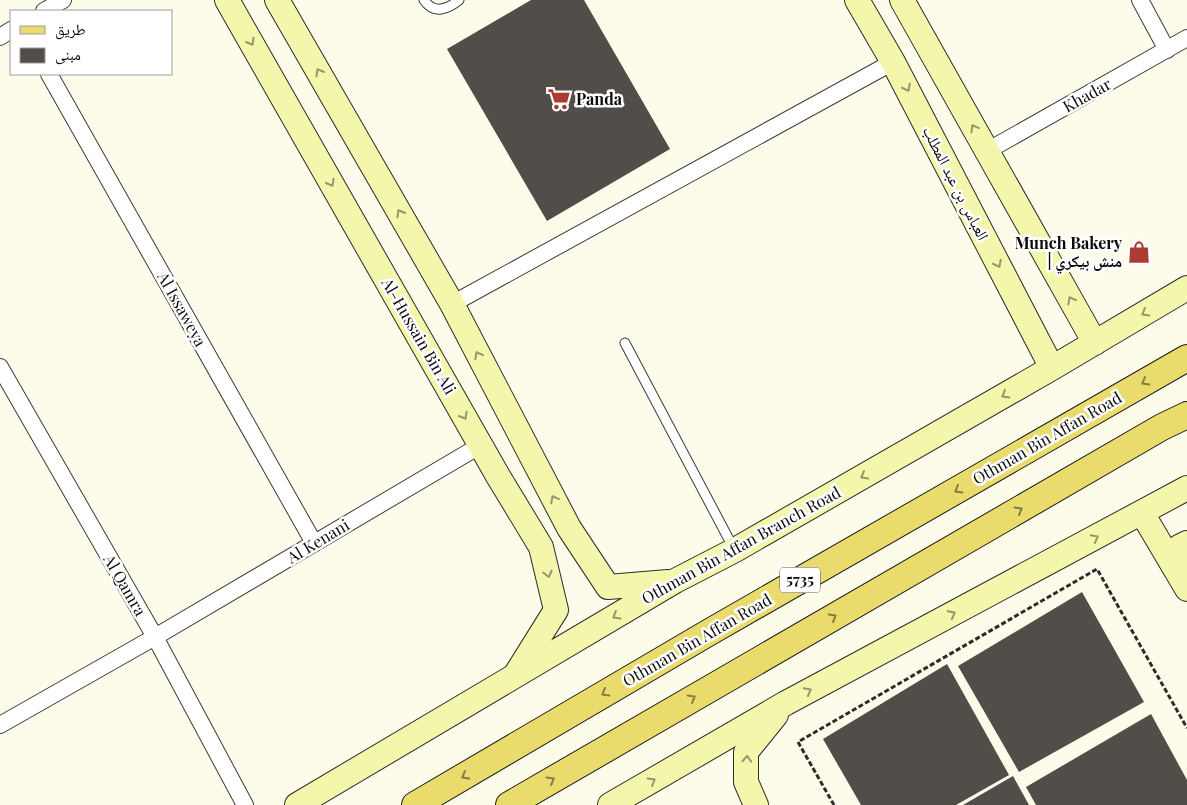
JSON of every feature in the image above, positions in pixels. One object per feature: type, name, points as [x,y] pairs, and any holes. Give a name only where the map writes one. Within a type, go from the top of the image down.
[{"type":"main road","name":"Othman Bin Affan Road","points":[[415,805],[708,633],[1187,358]]},
{"type":"main road","points":[[510,805],[1162,427],[1187,415]]},
{"type":"street","points":[[46,10],[63,0]]},
{"type":"street","name":"Al-Hussain Bin Ali","points":[[227,0],[541,547],[556,610],[514,677]]},
{"type":"street","points":[[277,0],[452,304],[569,528],[608,588],[675,581]]},
{"type":"street","name":"العباس بن عبد المطلب","points":[[857,0],[893,62],[1052,368]]},
{"type":"street","points":[[902,0],[1095,343]]},
{"type":"street","points":[[1140,0],[1167,50]]},
{"type":"street","name":"Khadar","points":[[987,150],[1187,38]]},
{"type":"street","points":[[452,304],[893,62]]},
{"type":"street","name":"Al Issaweya","points":[[50,75],[314,543]]},
{"type":"street","name":"Othman Bin Affan Branch Road","points":[[297,805],[675,581],[735,550],[1052,368],[1187,288]]},
{"type":"street","name":"Al Qamra","points":[[0,367],[155,637],[245,805]]},
{"type":"street","name":"Al Kenani","points":[[0,725],[155,637],[481,445]]},
{"type":"street","points":[[610,805],[786,703],[1142,513],[1186,492]]},
{"type":"street","points":[[1142,513],[1187,589]]},
{"type":"street","points":[[541,547],[569,528]]},
{"type":"street","points":[[1187,543],[1179,547],[1187,573]]},
{"type":"street","points":[[756,805],[746,782],[746,752],[786,703]]},
{"type":"lane","points":[[424,0],[436,10],[449,8],[459,0]]},
{"type":"lane","points":[[625,343],[735,550]]},
{"type":"path","points":[[834,805],[798,742],[1097,569],[1187,728]]},
{"type":"building","name":"Panda","points":[[531,0],[584,0],[670,149],[547,221],[447,49]]},
{"type":"building","points":[[1082,592],[1144,702],[1019,772],[958,666]]},
{"type":"building","points":[[947,664],[1009,775],[956,805],[861,805],[823,739]]},
{"type":"building","points":[[1151,714],[1187,780],[1187,805],[1036,805],[1026,787]]},
{"type":"building","points":[[1013,776],[1029,805],[963,805]]},
{"type":"place","name":"Panda","points":[[559,99]]},
{"type":"place","name":"Munch Bakery | منش بيكري","points":[[1139,252]]}]
